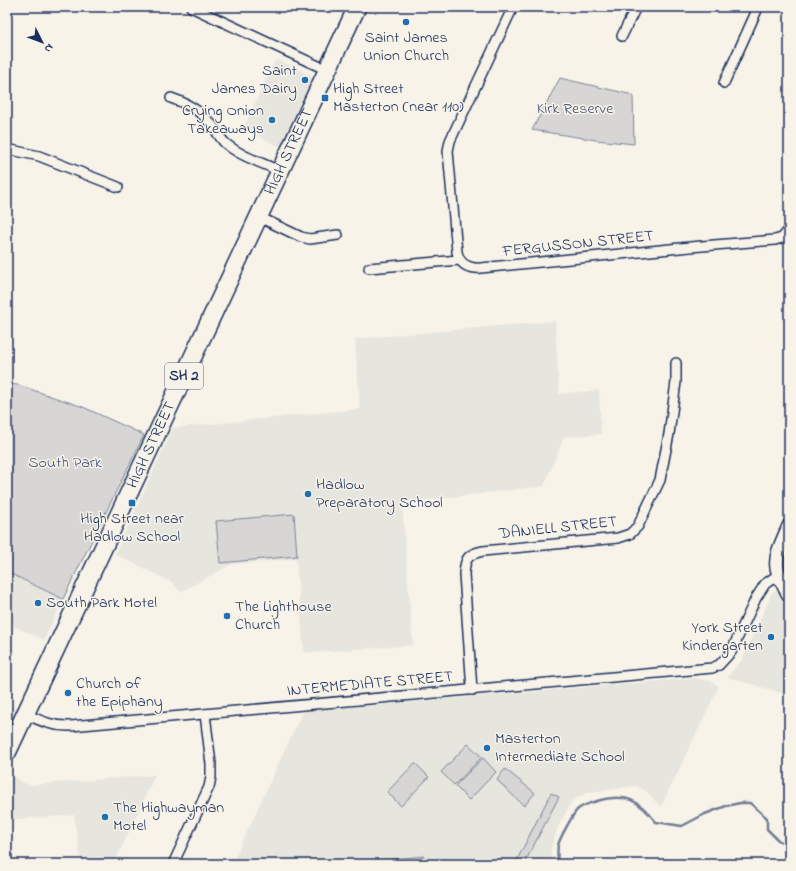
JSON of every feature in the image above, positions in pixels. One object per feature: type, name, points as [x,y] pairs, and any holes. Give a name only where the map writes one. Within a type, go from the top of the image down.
[{"type":"highway","name":"HIGH STREET","points":[[8,747],[25,714],[357,7]]},
{"type":"street","points":[[191,7],[327,70]]},
{"type":"street","points":[[460,260],[457,252],[448,151],[450,141],[513,7]]},
{"type":"street","points":[[622,36],[636,7]]},
{"type":"street","points":[[724,83],[754,8]]},
{"type":"street","points":[[172,98],[192,106],[201,113],[224,142],[232,148],[280,171]]},
{"type":"street","points":[[7,149],[39,156],[118,187]]},
{"type":"street","points":[[259,217],[301,237],[310,238],[338,235]]},
{"type":"street","name":"FERGUSSON STREET","points":[[369,268],[460,260],[468,267],[481,268],[775,240],[782,238],[789,230]]},
{"type":"street","name":"DANIELL STREET","points":[[472,690],[464,574],[465,562],[472,553],[483,551],[618,538],[630,534],[638,526],[660,480],[675,390],[676,363]]},
{"type":"street","points":[[789,526],[776,559],[778,575],[789,595]]},
{"type":"street","name":"INTERMEDIATE STREET","points":[[25,714],[61,727],[703,670],[719,665],[731,652],[759,593],[765,584],[778,575]]},
{"type":"street","points":[[173,864],[209,787],[211,777],[205,714]]},
{"type":"shaded area","points":[[276,59],[310,75],[312,80],[281,147],[243,129]]},
{"type":"shaded area","name":"Hadlow Preparatory School","points":[[555,321],[559,394],[599,390],[601,434],[564,437],[544,486],[402,503],[413,645],[304,653],[296,559],[232,564],[180,592],[173,583],[115,554],[173,428],[360,409],[355,339]]},
{"type":"shaded area","points":[[7,572],[63,599],[44,640],[7,623]]},
{"type":"shaded area","name":"York Street Kindergarten","points":[[776,590],[789,614],[789,695],[727,677],[742,660],[772,593]]},
{"type":"shaded area","name":"Masterton Intermediate School","points":[[695,678],[710,681],[719,686],[661,807],[646,791],[636,786],[586,793],[572,801],[558,827],[551,848],[551,864],[232,864],[303,711]]},
{"type":"shaded area","name":"The Highwayman Motel","points":[[9,775],[26,784],[32,785],[155,775],[116,860],[94,864],[81,864],[74,815],[7,820],[7,780]]},
{"type":"green space","name":"Kirk Reserve","points":[[560,78],[633,95],[634,144],[596,140],[532,130]]},
{"type":"green space","name":"South Park","points":[[7,384],[18,385],[83,407],[144,435],[63,599],[7,572]]},
{"type":"green space","points":[[294,514],[297,556],[220,563],[216,521]]},
{"type":"green space","points":[[468,744],[482,757],[454,785],[441,772]]},
{"type":"green space","points":[[483,758],[496,772],[469,800],[455,786]]},
{"type":"green space","points":[[415,763],[429,777],[401,806],[387,792]]},
{"type":"green space","points":[[505,769],[535,793],[524,806],[497,780]]},
{"type":"green space","points":[[551,793],[559,797],[524,864],[515,864]]},
{"type":"green space","points":[[424,856],[424,864],[373,864],[373,861]]},
{"type":"waterway","points":[[557,864],[559,842],[577,810],[584,805],[616,798],[624,798],[637,803],[656,822],[682,826],[705,814],[726,806],[740,803],[750,803],[767,818],[767,829],[778,840],[789,846]]},
{"type":"place","name":"Saint James Union Church","points":[[406,22]]},
{"type":"place","name":"Saint James Dairy","points":[[305,80]]},
{"type":"place","name":"High Street Masterton (near 110)","points":[[325,98]]},
{"type":"place","name":"Crying Onion Takeaways","points":[[272,120]]},
{"type":"place","name":"Hadlow Preparatory School","points":[[308,494]]},
{"type":"place","name":"High Street near Hadlow School","points":[[132,503]]},
{"type":"place","name":"South Park Motel","points":[[38,603]]},
{"type":"place","name":"The Lighthouse Church","points":[[227,616]]},
{"type":"place","name":"York Street Kindergarten","points":[[771,637]]},
{"type":"place","name":"Church of the Epiphany","points":[[68,693]]},
{"type":"place","name":"Masterton Intermediate School","points":[[487,748]]},
{"type":"place","name":"The Highwayman Motel","points":[[105,817]]}]
